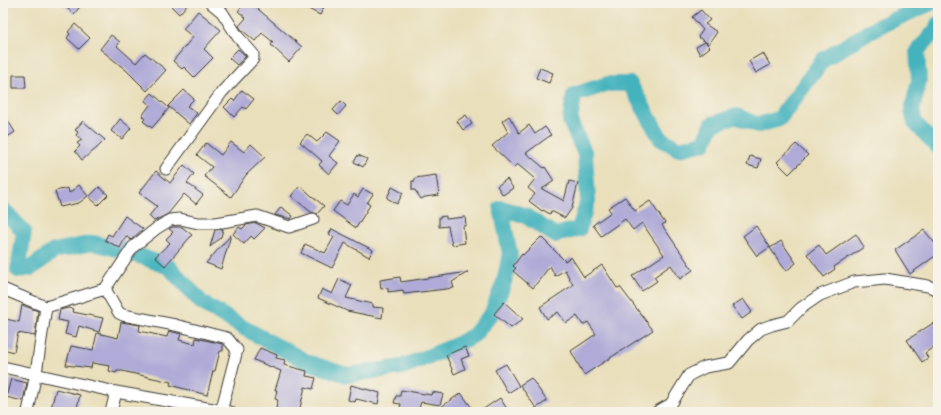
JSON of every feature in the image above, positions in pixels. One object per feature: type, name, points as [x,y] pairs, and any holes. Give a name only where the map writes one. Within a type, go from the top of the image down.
[{"type":"street","points":[[166,169],[222,92],[253,59],[253,54],[238,37],[222,12],[210,3]]},
{"type":"street","points":[[3,289],[46,307],[105,289],[133,247],[157,228],[170,220],[180,219],[198,223],[216,223],[257,216],[289,227],[313,219]]},
{"type":"street","points":[[657,412],[671,404],[689,375],[706,367],[729,363],[748,340],[761,329],[788,321],[801,308],[820,295],[854,282],[885,279],[928,286],[938,290]]},
{"type":"street","points":[[3,367],[36,373],[116,392],[224,411],[237,350],[234,344],[227,338],[175,325],[123,316],[119,313],[105,289]]},
{"type":"street","points":[[28,412],[36,373],[46,307]]},
{"type":"street","points":[[112,412],[116,392]]},
{"type":"building","points":[[61,3],[83,3],[74,14]]},
{"type":"building","points":[[168,3],[189,3],[179,14]]},
{"type":"building","points":[[245,3],[251,3],[302,47],[289,62],[271,45],[273,42],[262,33],[255,41],[239,26],[246,18],[238,11]]},
{"type":"building","points":[[297,3],[326,3],[320,15]]},
{"type":"building","points":[[701,10],[710,20],[705,24],[717,32],[709,44],[698,37],[703,30],[692,17]]},
{"type":"building","points":[[198,11],[221,30],[204,49],[213,58],[194,77],[184,67],[182,69],[173,61],[193,37],[183,29]]},
{"type":"building","points":[[75,24],[90,38],[79,49],[67,38],[70,34],[68,32]]},
{"type":"building","points":[[111,35],[120,42],[117,46],[136,63],[145,53],[166,70],[147,91],[126,70],[100,49]]},
{"type":"building","points":[[705,42],[710,47],[700,55],[696,47]]},
{"type":"building","points":[[238,49],[246,56],[237,65],[229,58]]},
{"type":"building","points":[[763,53],[770,65],[756,73],[749,61]]},
{"type":"building","points":[[540,68],[553,73],[549,83],[536,78]]},
{"type":"building","points":[[13,75],[25,75],[26,88],[13,88]]},
{"type":"building","points":[[184,90],[194,99],[187,106],[197,113],[189,124],[168,106]]},
{"type":"building","points":[[242,90],[254,99],[246,109],[243,107],[234,117],[224,107],[232,99],[234,101]]},
{"type":"building","points":[[152,93],[169,108],[152,128],[143,121],[145,119],[142,116],[150,105],[145,101]]},
{"type":"building","points":[[341,101],[346,106],[338,115],[333,110]]},
{"type":"building","points":[[3,113],[15,132],[3,140]]},
{"type":"building","points":[[466,115],[472,124],[463,130],[457,121]]},
{"type":"building","points":[[509,116],[519,133],[529,125],[535,134],[545,127],[551,135],[526,153],[544,168],[545,167],[554,181],[542,189],[564,201],[569,181],[578,183],[572,208],[565,218],[551,211],[550,214],[543,210],[542,211],[529,201],[535,194],[528,188],[535,179],[517,164],[514,167],[492,146],[508,132],[502,121]]},
{"type":"building","points":[[120,119],[131,128],[122,139],[111,131]]},
{"type":"building","points":[[83,121],[105,140],[82,160],[75,151],[80,146],[77,143],[82,140],[76,135],[78,132],[75,130]]},
{"type":"building","points":[[327,132],[340,141],[329,156],[338,163],[329,174],[319,165],[322,161],[300,142],[307,134],[317,142]]},
{"type":"building","points":[[231,142],[244,152],[251,144],[265,157],[246,175],[231,197],[204,176],[212,167],[197,155],[206,143],[221,155]]},
{"type":"building","points":[[796,144],[808,155],[789,174],[777,162]]},
{"type":"building","points":[[358,155],[367,159],[363,167],[354,162]]},
{"type":"building","points":[[750,156],[761,159],[758,168],[747,165]]},
{"type":"building","points":[[184,165],[194,174],[187,183],[203,195],[196,204],[184,194],[168,214],[154,221],[149,216],[157,206],[139,193],[156,171],[170,183]]},
{"type":"building","points":[[436,175],[439,195],[421,199],[415,190],[412,190],[412,181],[415,181],[415,178]]},
{"type":"building","points":[[507,179],[513,188],[503,195],[497,186]]},
{"type":"building","points":[[79,185],[88,196],[79,203],[60,207],[55,191],[68,188],[69,193]]},
{"type":"building","points":[[300,186],[324,206],[317,214],[311,212],[291,196]]},
{"type":"building","points":[[99,187],[108,195],[98,205],[89,197]]},
{"type":"building","points":[[392,187],[403,193],[397,204],[387,198]]},
{"type":"building","points":[[363,189],[373,194],[367,203],[370,205],[356,228],[333,211],[340,201],[347,205],[354,194],[358,197]]},
{"type":"building","points":[[625,197],[635,211],[650,201],[665,223],[662,225],[693,270],[680,279],[671,265],[654,277],[657,281],[642,291],[632,276],[664,255],[642,223],[633,230],[625,219],[601,236],[593,225],[611,212],[608,208]]},
{"type":"building","points":[[281,207],[293,216],[291,219],[275,215]]},
{"type":"building","points":[[125,216],[143,229],[131,240],[126,236],[120,248],[105,240],[108,234],[112,236]]},
{"type":"building","points":[[446,216],[446,219],[465,217],[466,225],[463,226],[465,243],[452,245],[448,226],[439,227],[439,217]]},
{"type":"building","points":[[256,223],[265,228],[254,239],[251,236],[244,244],[233,234],[239,227],[242,229],[246,225]]},
{"type":"building","points":[[756,226],[770,247],[757,256],[743,236]]},
{"type":"building","points":[[172,227],[182,227],[192,235],[165,266],[155,257],[170,243],[166,239],[173,232],[169,229]]},
{"type":"building","points":[[223,229],[221,237],[210,247],[215,230]]},
{"type":"building","points":[[332,229],[373,250],[369,257],[345,243],[332,268],[301,253],[305,244],[325,253],[334,237],[329,234]]},
{"type":"building","points":[[924,230],[938,247],[938,254],[910,274],[895,250]]},
{"type":"building","points":[[856,234],[864,247],[834,267],[835,269],[824,277],[807,254],[819,245],[826,255]]},
{"type":"building","points":[[231,235],[221,269],[206,263]]},
{"type":"building","points":[[541,237],[565,261],[571,257],[584,277],[602,265],[617,288],[620,287],[653,330],[584,375],[571,351],[596,334],[588,322],[583,325],[577,316],[566,323],[558,312],[547,319],[540,307],[573,285],[565,270],[555,276],[550,266],[533,288],[513,271],[516,268],[513,266],[522,254],[523,255]]},
{"type":"building","points":[[781,241],[796,263],[786,271],[770,248]]},
{"type":"building","points":[[468,272],[452,282],[454,288],[404,294],[403,290],[388,292],[388,288],[381,289],[380,280],[400,277],[401,282]]},
{"type":"building","points":[[339,279],[352,285],[346,298],[373,304],[373,307],[383,308],[382,318],[347,311],[318,298],[322,289],[332,294]]},
{"type":"building","points":[[743,299],[752,312],[742,319],[732,306]]},
{"type":"building","points":[[504,302],[523,319],[511,328],[494,314]]},
{"type":"building","points":[[22,305],[38,311],[35,336],[18,333],[14,352],[3,349],[6,319],[19,322]]},
{"type":"building","points":[[68,308],[74,309],[73,312],[103,318],[99,332],[79,326],[76,337],[65,334],[68,322],[58,320],[60,310]]},
{"type":"building","points":[[938,320],[938,344],[925,353],[928,358],[922,362],[907,340]]},
{"type":"building","points":[[121,322],[140,325],[139,331],[167,337],[169,331],[181,334],[179,340],[195,344],[196,338],[223,344],[223,351],[220,351],[207,395],[170,385],[171,382],[122,371],[117,371],[116,373],[109,371],[110,366],[92,363],[91,368],[66,365],[71,346],[93,350],[97,333],[118,338]]},
{"type":"building","points":[[465,347],[469,356],[461,359],[465,369],[454,374],[446,355]]},
{"type":"building","points":[[260,348],[277,355],[276,358],[285,360],[284,365],[307,371],[306,376],[316,378],[313,389],[305,387],[299,412],[275,412],[278,400],[275,399],[277,390],[275,390],[281,371],[254,360]]},
{"type":"building","points":[[506,364],[519,386],[508,393],[495,370]]},
{"type":"building","points":[[531,378],[547,401],[536,408],[520,385]]},
{"type":"building","points":[[11,379],[27,383],[23,401],[6,397]]},
{"type":"building","points":[[351,385],[380,393],[378,404],[356,399],[355,402],[348,400]]},
{"type":"building","points":[[56,389],[80,395],[76,412],[50,412]]},
{"type":"building","points":[[401,390],[431,395],[432,392],[443,394],[440,405],[421,402],[418,412],[402,412],[403,409],[400,408],[401,404],[394,403],[396,396],[400,396]]},
{"type":"building","points":[[461,393],[475,412],[460,412],[457,409],[453,412],[434,412]]},
{"type":"building","points":[[500,398],[509,412],[479,412]]},
{"type":"waterway","points":[[3,209],[24,232],[18,270],[31,268],[54,251],[93,243],[129,252],[169,267],[202,303],[244,328],[307,362],[347,375],[402,367],[452,347],[474,335],[492,313],[504,282],[510,254],[501,208],[524,215],[555,235],[579,229],[588,200],[585,154],[570,121],[574,95],[607,84],[630,84],[661,139],[679,149],[704,143],[712,124],[736,116],[758,125],[779,119],[823,60],[875,28],[931,3]]},
{"type":"waterway","points":[[938,24],[936,30],[917,51],[919,80],[912,111],[915,123],[938,147]]}]
